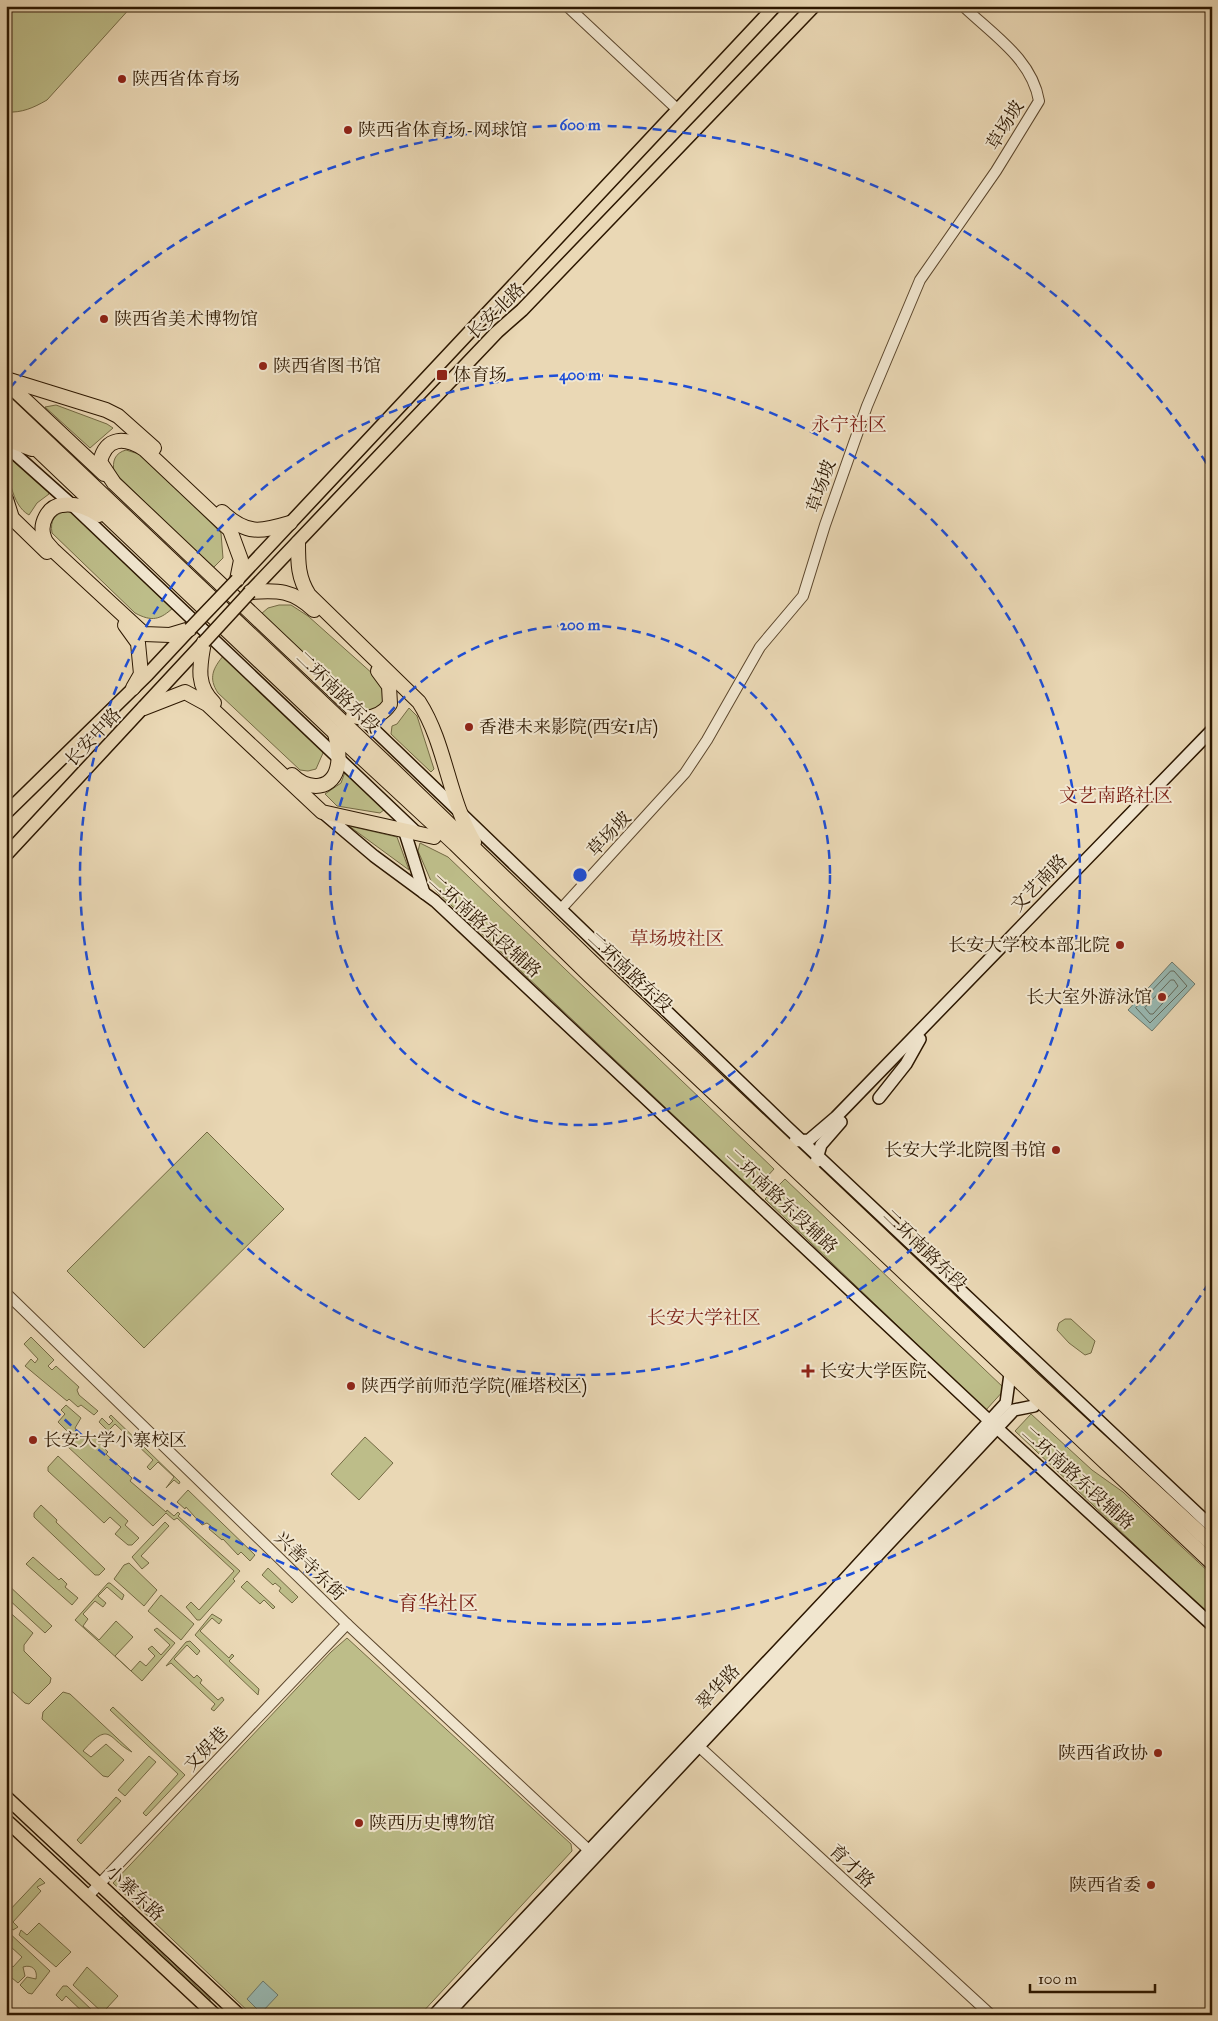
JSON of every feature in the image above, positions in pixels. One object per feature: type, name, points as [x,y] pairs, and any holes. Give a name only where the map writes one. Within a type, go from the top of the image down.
[{"type":"highway","points":[[6,382],[106,410],[118,416],[229,518],[241,526],[260,532],[290,523]]},
{"type":"highway","points":[[6,382],[28,422]]},
{"type":"highway","points":[[6,382],[362,718]]},
{"type":"highway","points":[[6,403],[28,422]]},
{"type":"highway","name":"二环南路东段","points":[[6,420],[335,736],[503,891],[1010,1379],[1125,1481],[1212,1563]]},
{"type":"highway","name":"二环南路东段","points":[[28,422],[1034,1380],[1212,1544]]},
{"type":"highway","points":[[6,439],[40,451]]},
{"type":"highway","points":[[114,483],[100,462],[102,453],[111,444],[122,440],[132,442],[144,449],[230,530],[241,560],[237,580]]},
{"type":"highway","points":[[6,499],[9,515],[130,630],[138,643],[141,674],[133,688]]},
{"type":"highway","points":[[118,526],[85,507],[71,504],[60,505],[50,511],[42,524],[44,538],[53,550],[144,634],[170,635],[190,629]]},
{"type":"highway","points":[[298,543],[298,571],[301,583],[309,595],[420,702],[428,715],[459,810],[467,830],[484,857]]},
{"type":"highway","points":[[250,592],[274,590],[289,592],[304,601],[385,678],[389,686],[390,704],[379,715],[362,718],[327,707]]},
{"type":"highway","points":[[204,642],[200,665],[201,689],[296,779],[312,787],[326,784],[336,773],[338,757],[335,736]]},
{"type":"highway","points":[[144,708],[185,692],[206,704],[322,812],[434,837]]},
{"type":"highway","points":[[335,736],[434,837],[727,1119],[1010,1379],[1034,1406],[1084,1453],[1125,1481]]},
{"type":"highway","points":[[472,872],[503,891]]},
{"type":"main road","name":"长安北路","points":[[190,629],[774,6]]},
{"type":"main road","name":"长安北路","points":[[204,642],[497,332],[522,310],[814,6]]},
{"type":"main road","points":[[6,446],[71,504],[400,816],[410,831],[424,893]]},
{"type":"main road","name":"长安中路","points":[[6,813],[190,629]]},
{"type":"main road","name":"长安中路","points":[[6,855],[204,642]]},
{"type":"main road","points":[[362,718],[802,1142],[1212,1526]]},
{"type":"main road","name":"文艺南路","points":[[802,1142],[819,1133],[836,1117],[1212,730]]},
{"type":"main road","name":"文艺南路","points":[[816,1155],[836,1128],[920,1039],[1212,738]]},
{"type":"main road","name":"二环南路东段辅路","points":[[322,812],[374,856],[424,893],[754,1198],[993,1424],[1212,1625]]},
{"type":"main road","points":[[879,1098],[906,1064],[920,1039]]},
{"type":"main road","points":[[775,1134],[802,1142]]},
{"type":"main road","points":[[815,1172],[816,1155]]},
{"type":"main road","name":"翠华路","points":[[434,2015],[592,1853],[993,1424],[1006,1403],[1010,1379]]},
{"type":"main road","name":"翠华路","points":[[993,1424],[1014,1410],[1034,1406]]},
{"type":"main road","name":"小寨东路","points":[[6,1797],[239,2015]]},
{"type":"main road","name":"小寨东路","points":[[6,1820],[215,2015]]},
{"type":"main road","name":"翠华路","points":[[447,2015],[592,1853]]},
{"type":"street","points":[[567,6],[677,109]]},
{"type":"street","name":"草场坡","points":[[561,909],[686,773],[760,647],[803,596],[825,525],[867,406],[920,280],[996,171],[1039,101],[1036,84],[1024,63],[963,6]]},
{"type":"street","name":"兴善寺东街","points":[[6,1293],[347,1624],[592,1853]]},
{"type":"street","name":"文娱巷","points":[[88,1896],[347,1624]]},
{"type":"street","name":"育才路","points":[[696,1743],[991,2015]]},
{"type":"green space","points":[[6,6],[132,6],[47,100],[17,112],[6,112]]},
{"type":"green space","points":[[56,405],[113,428],[90,448],[45,407]]},
{"type":"green space","points":[[126,450],[142,455],[221,533],[223,558],[213,568],[114,472],[113,464],[115,458],[119,453]]},
{"type":"green space","points":[[6,454],[11,454],[49,489],[49,494],[37,503],[29,515],[18,504],[14,496],[9,479]]},
{"type":"green space","points":[[66,511],[75,513],[174,607],[164,615],[156,618],[146,618],[135,613],[52,533],[52,521],[58,514]]},
{"type":"green space","points":[[279,605],[291,605],[308,616],[383,683],[385,697],[378,711],[365,712],[261,614],[268,608]]},
{"type":"green space","points":[[224,655],[320,744],[323,753],[316,769],[300,770],[218,693],[213,683],[213,673]]},
{"type":"green space","points":[[409,708],[417,716],[434,769],[431,772],[391,734],[392,726],[397,724]]},
{"type":"green space","points":[[345,772],[385,809],[380,813],[337,806],[325,794],[341,783]]},
{"type":"green space","points":[[349,826],[397,837],[409,870]]},
{"type":"green space","points":[[420,843],[448,857],[774,1169],[754,1191],[435,890],[418,851]]},
{"type":"green space","points":[[207,1132],[284,1209],[144,1348],[67,1271]]},
{"type":"green space","points":[[785,1179],[1005,1389],[986,1410],[765,1199]]},
{"type":"green space","points":[[1065,1319],[1071,1319],[1095,1341],[1091,1353],[1085,1355],[1069,1343],[1057,1330],[1059,1323]]},
{"type":"green space","points":[[31,1337],[54,1360],[48,1366],[52,1370],[56,1366],[79,1387],[77,1390],[79,1395],[98,1411],[94,1415],[81,1405],[78,1407],[69,1399],[67,1401],[25,1366],[31,1359],[35,1363],[38,1359],[24,1344]]},
{"type":"green space","points":[[66,1405],[81,1418],[75,1428],[78,1432],[77,1434],[90,1440],[93,1437],[95,1439],[97,1437],[103,1442],[101,1445],[108,1452],[106,1454],[132,1478],[130,1481],[166,1512],[167,1510],[174,1516],[178,1512],[180,1514],[178,1516],[240,1571],[233,1579],[235,1581],[200,1620],[197,1620],[186,1607],[191,1602],[199,1610],[234,1571],[177,1518],[174,1520],[166,1513],[153,1526],[67,1446],[74,1438],[58,1422],[65,1414],[61,1410]]},
{"type":"green space","points":[[1031,1414],[1092,1470],[1123,1492],[1212,1575],[1212,1618],[1015,1431]]},
{"type":"green space","points":[[111,1415],[180,1482],[179,1484],[174,1480],[166,1488],[174,1477],[158,1462],[150,1470],[147,1467],[153,1460],[115,1424],[108,1431],[99,1422],[102,1418],[109,1425],[113,1421],[109,1417]]},
{"type":"green space","points":[[365,1437],[393,1463],[359,1500],[331,1474]]},
{"type":"green space","points":[[58,1456],[128,1521],[125,1525],[139,1538],[132,1545],[128,1545],[115,1534],[121,1527],[110,1517],[104,1523],[48,1471],[48,1467]]},
{"type":"green space","points":[[188,1490],[255,1555],[250,1561],[241,1552],[238,1555],[223,1539],[209,1529],[211,1526],[207,1523],[202,1525],[186,1507],[185,1509],[177,1502]]},
{"type":"green space","points":[[41,1505],[105,1569],[99,1575],[95,1575],[34,1517],[34,1513]]},
{"type":"green space","points":[[165,1522],[169,1526],[141,1556],[149,1563],[142,1569],[132,1557]]},
{"type":"green space","points":[[33,1557],[59,1580],[61,1578],[67,1584],[65,1587],[78,1598],[72,1605],[26,1564]]},
{"type":"green space","points":[[129,1563],[157,1590],[144,1606],[114,1579],[124,1565]]},
{"type":"green space","points":[[268,1568],[298,1597],[292,1603],[279,1591],[281,1588],[275,1583],[273,1585],[262,1575]]},
{"type":"green space","points":[[247,1581],[275,1607],[273,1609],[264,1600],[260,1604],[241,1587]]},
{"type":"green space","points":[[6,1583],[52,1626],[45,1633],[6,1597]]},
{"type":"green space","points":[[108,1583],[124,1595],[122,1600],[107,1587],[98,1596],[106,1603],[103,1607],[95,1601],[83,1614],[88,1619],[83,1626],[99,1640],[116,1621],[133,1637],[115,1656],[130,1670],[75,1620]]},
{"type":"green space","points":[[161,1595],[194,1624],[181,1640],[148,1611]]},
{"type":"green space","points":[[6,1609],[33,1633],[24,1645],[24,1651],[51,1678],[50,1683],[29,1704],[25,1703],[6,1686]]},
{"type":"green space","points":[[212,1614],[222,1620],[219,1624],[212,1618],[200,1631],[229,1658],[232,1654],[234,1656],[229,1661],[259,1689],[258,1695],[195,1635]]},
{"type":"green space","points":[[157,1628],[175,1643],[142,1681],[131,1671],[140,1661],[146,1666],[155,1656],[148,1649],[152,1646],[161,1655],[170,1645],[154,1630]]},
{"type":"green space","name":"陕西历史博物馆","points":[[347,1638],[571,1844],[572,1851],[420,2015],[252,2015],[113,1883],[331,1652]]},
{"type":"green space","points":[[190,1641],[200,1651],[197,1655],[187,1645],[174,1659],[194,1678],[197,1675],[202,1680],[200,1683],[218,1700],[222,1697],[224,1700],[214,1711],[211,1709],[215,1704],[171,1663],[166,1666],[186,1642]]},
{"type":"green space","points":[[63,1692],[70,1694],[132,1752],[109,1735],[104,1734],[92,1741],[83,1751],[91,1757],[106,1744],[124,1760],[108,1777],[103,1776],[42,1719],[43,1712]]},
{"type":"green space","points":[[113,1707],[185,1775],[146,1816],[143,1813],[178,1774],[110,1710]]},
{"type":"green space","points":[[149,1756],[156,1762],[125,1796],[118,1790]]},
{"type":"green space","points":[[116,1797],[121,1801],[81,1844],[77,1840]]},
{"type":"green space","points":[[40,1878],[45,1883],[37,1887],[41,1891],[13,1922],[18,1927],[13,1930],[6,1922],[6,1914]]},
{"type":"green space","points":[[122,1917],[210,1999],[210,2002],[118,1921]]},
{"type":"green space","points":[[39,1923],[71,1952],[56,1967],[19,1935],[21,1930],[27,1935]]},
{"type":"green space","points":[[6,1930],[50,1971],[32,1994],[28,1993],[20,1985],[27,1977],[36,1979],[34,1968],[29,1966],[23,1967],[25,1976],[18,1983],[6,1973],[7,1962],[13,1967],[22,1957],[11,1947],[12,1939]]},
{"type":"green space","points":[[87,1967],[118,1996],[106,2009],[111,2015],[105,2015],[73,1985]]},
{"type":"green space","points":[[63,1986],[67,1986],[97,2015],[86,2015],[66,1996],[62,2001],[56,1995]]},
{"type":"water","name":"长大室外游泳馆","points":[[1172,962],[1195,984],[1152,1031],[1128,1010]]},
{"type":"water","points":[[263,1981],[278,1995],[261,2013],[247,1999]]},
{"type":"place","name":"陕西省体育场","points":[[122,79]]},
{"type":"place","name":"陕西省体育场-网球馆","points":[[348,130]]},
{"type":"place","name":"陕西省美术博物馆","points":[[104,319]]},
{"type":"place","name":"陕西省图书馆","points":[[263,366]]},
{"type":"place","name":"体育场","points":[[442,375]]},
{"type":"place","name":"香港未来影院(西安1店)","points":[[469,727]]},
{"type":"place","name":"长安大学校本部北院","points":[[1120,945]]},
{"type":"place","name":"长大室外游泳馆","points":[[1162,997]]},
{"type":"place","name":"长安大学北院图书馆","points":[[1056,1150]]},
{"type":"place","name":"长安大学医院","points":[[808,1371]]},
{"type":"place","name":"陕西学前师范学院(雁塔校区)","points":[[351,1386]]},
{"type":"place","name":"长安大学小寨校区","points":[[33,1440]]},
{"type":"place","name":"陕西省政协","points":[[1158,1753]]},
{"type":"place","name":"陕西历史博物馆","points":[[359,1823]]},
{"type":"place","name":"陕西省委","points":[[1151,1885]]},
{"type":"district","name":"永宁社区","points":[[849,424]]},
{"type":"district","name":"文艺南路社区","points":[[1116,795]]},
{"type":"district","name":"草场坡社区","points":[[677,938]]},
{"type":"district","name":"长安大学社区","points":[[704,1317]]},
{"type":"district","name":"育华社区","points":[[438,1603]]}]
